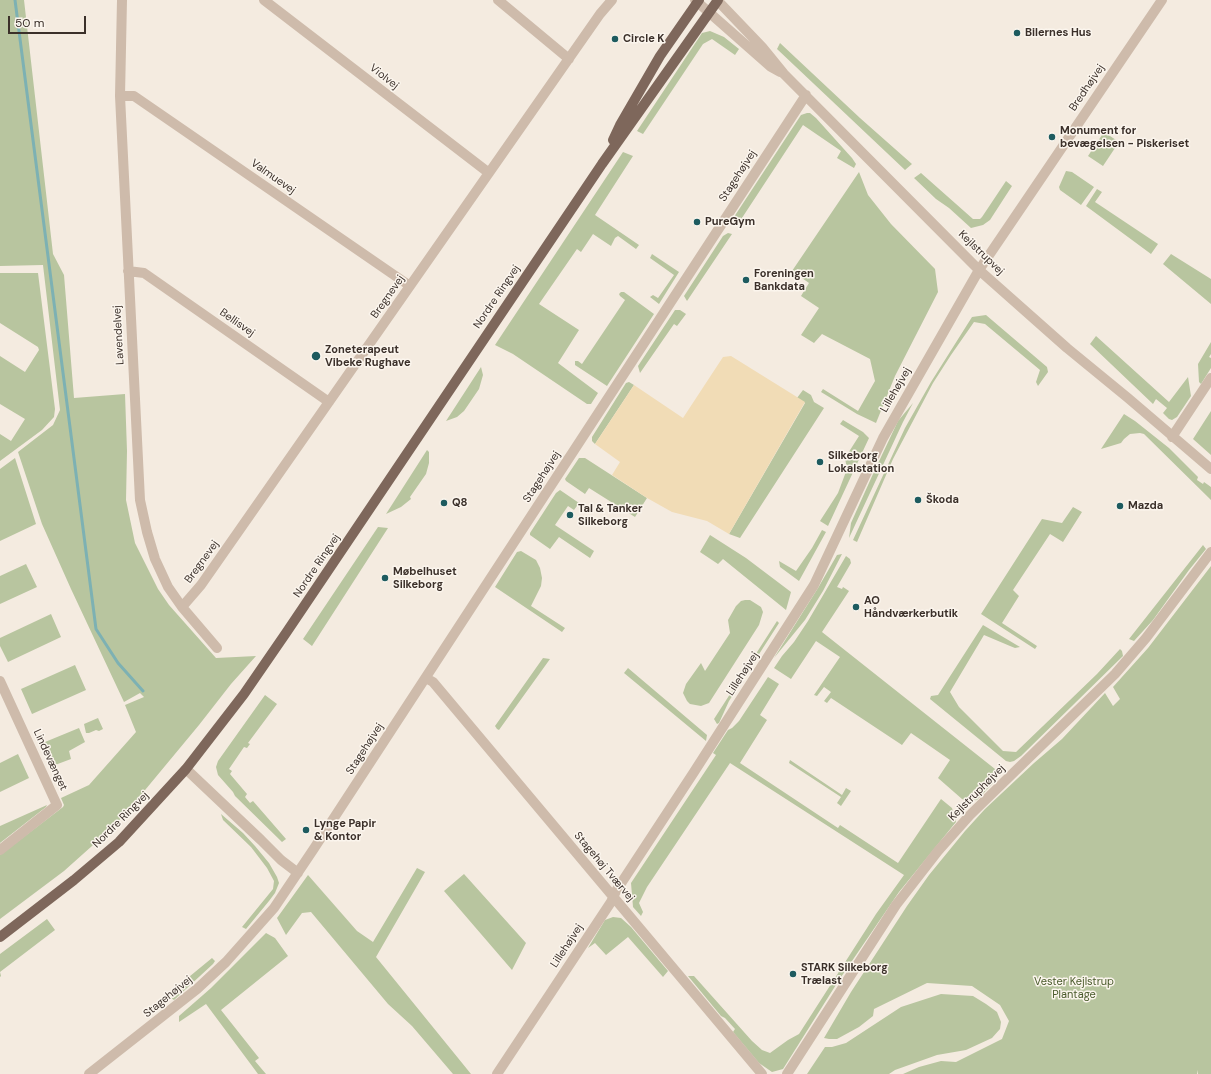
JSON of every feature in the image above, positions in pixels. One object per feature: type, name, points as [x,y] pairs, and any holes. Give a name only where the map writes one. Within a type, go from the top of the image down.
[{"type":"main road","name":"Nordre Ringvej","points":[[0,937],[74,880],[119,842],[186,769],[246,691],[602,164],[718,0]]},
{"type":"main road","name":"Nordre Ringvej","points":[[602,164],[620,125],[660,56],[697,1]]},
{"type":"street","name":"Lavendelvej","points":[[122,0],[120,96],[140,500],[147,532],[155,558],[168,587],[182,607],[217,648]]},
{"type":"street","name":"Violvej","points":[[264,0],[489,173]]},
{"type":"street","points":[[498,0],[568,59]]},
{"type":"street","name":"Bregnevej","points":[[182,607],[201,585],[568,59],[600,14],[612,0]]},
{"type":"street","name":"Kejlstrupvej","points":[[718,0],[762,47],[784,74],[979,270],[1067,348],[1211,469]]},
{"type":"street","name":"Bredhøjvej","points":[[979,270],[1162,0]]},
{"type":"street","name":"Kejlstrupvej","points":[[697,1],[771,67],[784,74]]},
{"type":"street","name":"Stagehøjvej","points":[[89,1074],[185,999],[226,962],[274,908],[426,678],[806,95]]},
{"type":"street","name":"Valmuevej","points":[[120,96],[134,96],[410,286]]},
{"type":"street","name":"Lillehøjvej","points":[[497,1074],[814,585],[886,432],[979,270]]},
{"type":"street","name":"Bellisvej","points":[[128,271],[144,273],[329,402]]},
{"type":"street","points":[[1172,436],[1211,378]]},
{"type":"street","name":"Kejlstruphøjvej","points":[[787,1074],[896,905],[938,851],[970,816],[1115,674],[1146,638],[1211,552]]},
{"type":"street","name":"Stagehøj Tværvej","points":[[426,678],[433,682],[529,799],[762,1074]]},
{"type":"street","name":"Lindevænget","points":[[0,681],[57,805],[0,850]]},
{"type":"street","points":[[186,769],[280,860],[298,873]]},
{"type":"green space","points":[[0,0],[24,0],[53,254],[64,275],[74,398],[125,394],[127,451],[126,500],[135,543],[158,589],[169,605],[216,658],[256,656],[231,684],[126,813],[111,829],[64,871],[0,919],[0,855],[63,807],[64,805],[61,798],[89,785],[136,732],[125,705],[144,697],[140,693],[124,702],[42,524],[18,452],[53,425],[60,410],[43,265],[0,266]]},
{"type":"green space","points":[[710,31],[724,37],[739,49],[735,55],[712,39],[703,44],[643,134],[637,131],[702,33]]},
{"type":"green space","points":[[780,43],[860,118],[912,164],[905,170],[777,49]]},
{"type":"green space","points":[[810,113],[816,118],[852,158],[856,164],[854,168],[837,158],[841,151],[803,125],[738,224],[735,222],[734,217],[801,115]]},
{"type":"green space","points":[[1104,132],[1119,142],[1103,166],[1088,156]]},
{"type":"green space","points":[[623,152],[633,156],[595,215],[639,245],[636,249],[618,236],[615,238],[611,246],[593,234],[581,252],[577,249],[539,304],[579,330],[558,363],[598,393],[591,404],[587,404],[513,354],[495,345]]},
{"type":"green space","points":[[1066,171],[1072,172],[1094,187],[1081,205],[1060,190],[1059,187]]},
{"type":"green space","points":[[859,172],[868,195],[891,224],[935,269],[938,292],[895,376],[876,423],[857,414],[821,392],[823,389],[858,411],[875,381],[870,359],[822,334],[814,343],[801,335],[819,308],[801,296],[809,283],[792,271]]},
{"type":"green space","points":[[921,173],[973,219],[980,219],[982,217],[1006,181],[1012,186],[990,220],[983,225],[971,228],[949,208],[936,199],[914,178]]},
{"type":"green space","points":[[1097,189],[1102,192],[1095,202],[1158,244],[1151,254],[1086,206]]},
{"type":"green space","points":[[728,233],[732,234],[687,301],[684,296],[723,236]]},
{"type":"green space","points":[[652,254],[679,272],[659,304],[650,297],[653,295],[658,298],[674,275],[650,258]]},
{"type":"green space","points":[[1171,254],[1211,279],[1211,304],[1163,264]]},
{"type":"green space","points":[[0,273],[38,273],[55,409],[54,417],[42,430],[0,461],[0,434],[11,441],[25,419],[0,404],[0,356],[25,372],[39,350],[38,347],[0,323]]},
{"type":"green space","points":[[624,292],[654,314],[607,386],[575,365],[575,361],[582,364],[625,300],[619,294]]},
{"type":"green space","points":[[675,310],[680,310],[686,314],[677,326],[674,324],[640,373],[638,366]]},
{"type":"green space","points":[[986,315],[1047,367],[1048,372],[1038,386],[1036,382],[1040,370],[985,324],[974,322],[933,383],[893,459],[857,542],[853,540],[905,428],[931,382],[972,317]]},
{"type":"green space","points":[[1096,336],[1169,402],[1188,377],[1191,396],[1177,417],[1172,420],[1169,419],[1163,413],[1167,408],[1156,399],[1153,404],[1090,344]]},
{"type":"green space","points":[[1211,342],[1211,354],[1209,357],[1211,358],[1211,368],[1201,384],[1199,382],[1198,364]]},
{"type":"green space","points":[[481,367],[483,375],[479,389],[464,411],[457,417],[446,421]]},
{"type":"green space","points":[[629,382],[634,385],[595,444],[592,441],[592,437],[626,383]]},
{"type":"green space","points":[[803,390],[811,395],[814,402],[824,408],[740,538],[729,534],[805,403],[797,398]]},
{"type":"green space","points":[[913,403],[849,538],[851,523],[898,421]]},
{"type":"green space","points":[[1211,411],[1211,455],[1193,439]]},
{"type":"green space","points":[[1124,414],[1169,448],[1198,477],[1197,480],[1203,484],[1204,482],[1211,487],[1211,500],[1144,434],[1130,434],[1121,443],[1101,449]]},
{"type":"green space","points":[[843,420],[863,432],[869,438],[828,526],[820,521],[838,493],[847,469],[845,458],[859,436],[840,424]]},
{"type":"green space","points":[[427,450],[429,452],[429,463],[426,474],[410,497],[411,499],[401,507],[386,514]]},
{"type":"green space","points":[[15,458],[36,524],[0,541],[0,469]]},
{"type":"green space","points":[[579,458],[585,458],[647,498],[635,517],[589,488],[585,494],[566,481],[565,479]]},
{"type":"green space","points":[[560,490],[579,503],[574,510],[568,506],[555,525],[594,551],[590,558],[559,537],[550,549],[530,535],[556,493]]},
{"type":"green space","points":[[1073,507],[1082,512],[1063,542],[1050,534],[1013,590],[1019,596],[1002,623],[1037,646],[1035,649],[981,614],[1042,519],[1062,523]]},
{"type":"green space","points":[[378,527],[388,528],[312,646],[303,639]]},
{"type":"green space","points":[[822,530],[826,532],[799,581],[780,567],[779,561],[796,571]]},
{"type":"green space","points":[[710,535],[746,558],[791,592],[786,610],[723,559],[718,564],[700,552]]},
{"type":"green space","points":[[1203,545],[1206,549],[1153,620],[1134,641],[1129,639]]},
{"type":"green space","points":[[521,551],[536,560],[540,568],[542,578],[541,586],[531,606],[565,628],[562,632],[495,587],[517,552]]},
{"type":"green space","points":[[842,554],[823,591],[805,620],[774,658],[837,555]]},
{"type":"green space","points":[[846,556],[850,559],[851,563],[837,587],[842,589],[843,587],[849,591],[822,632],[995,769],[997,779],[977,800],[967,801],[962,799],[938,778],[950,760],[911,733],[902,745],[831,698],[827,703],[824,701],[831,692],[824,687],[817,696],[814,695],[840,657],[816,641],[791,679],[774,668],[808,621]]},
{"type":"green space","points":[[26,564],[37,587],[0,604],[0,576]]},
{"type":"green space","name":"Vester Kejlstrup Plantage","points":[[1211,566],[1211,1074],[1198,1074],[1198,1070],[1197,1074],[903,1074],[919,1067],[941,1061],[956,1062],[1002,1039],[1009,1021],[1000,1005],[972,986],[927,983],[874,1009],[873,1016],[859,1027],[837,1039],[824,1038],[851,992],[907,906],[929,875],[965,831],[985,809],[1062,739],[1105,693],[1113,706],[1120,699],[1113,687],[1148,648]]},
{"type":"green space","points":[[750,600],[761,607],[763,612],[759,625],[709,703],[701,706],[690,704],[683,693],[686,684],[701,663],[705,671],[730,633],[728,620],[736,606],[741,601]]},
{"type":"green space","points":[[51,614],[61,637],[8,662],[0,646],[0,638]]},
{"type":"green space","points":[[777,621],[779,623],[729,701],[719,723],[717,724],[714,719]]},
{"type":"green space","points":[[983,625],[1020,647],[1015,648],[984,635],[950,692],[959,707],[1003,751],[1016,752],[1097,674],[1120,649],[1123,656],[1021,756],[1010,762],[1006,761],[930,699],[931,696],[938,695]]},
{"type":"green space","points":[[543,658],[550,659],[499,730],[497,729],[495,726]]},
{"type":"green space","points":[[75,665],[86,690],[32,714],[21,689]]},
{"type":"green space","points":[[628,668],[707,735],[706,741],[624,673]]},
{"type":"green space","points":[[768,677],[779,684],[760,715],[767,720],[740,763],[838,828],[840,825],[898,863],[941,799],[952,808],[956,822],[899,892],[839,980],[783,1069],[772,1072],[759,1063],[733,1032],[735,1029],[725,1018],[721,1016],[688,976],[694,976],[752,1041],[762,1050],[770,1053],[799,1034],[876,914],[904,875],[730,763],[647,887],[639,903],[643,912],[641,916],[633,907],[631,883],[716,755],[713,753],[728,730],[739,721]]},
{"type":"green space","points":[[265,695],[277,704],[248,743],[250,744],[247,748],[244,747],[229,769],[232,771],[230,774],[247,794],[245,797],[250,803],[253,801],[286,839],[282,842],[235,796],[218,775],[216,767],[218,761]]},
{"type":"green space","points":[[98,718],[103,729],[86,733],[84,724]]},
{"type":"green space","points":[[79,728],[85,742],[69,751],[71,759],[55,765],[45,742]]},
{"type":"green space","points":[[18,754],[29,778],[0,792],[0,763]]},
{"type":"green space","points":[[790,760],[842,795],[846,788],[851,791],[841,806],[837,803],[841,797],[789,763]]},
{"type":"green space","points":[[47,805],[46,807],[0,843],[0,826]]},
{"type":"green space","points":[[221,814],[243,833],[255,846],[269,863],[279,883],[275,893],[246,929],[242,927],[273,889],[274,881],[267,868],[251,847],[223,820]]},
{"type":"green space","points":[[417,868],[425,872],[376,957],[471,1074],[453,1074],[412,1026],[388,1004],[311,912],[302,913],[286,935],[277,918],[308,875],[357,931],[373,942]]},
{"type":"green space","points":[[464,874],[526,943],[512,970],[444,891]]},
{"type":"green space","points":[[613,917],[621,918],[631,927],[668,971],[663,977],[628,937],[606,955],[595,943],[588,948],[605,920]]},
{"type":"green space","points":[[47,919],[55,930],[0,972],[0,954]]},
{"type":"green space","points":[[266,933],[275,938],[288,956],[221,1010],[259,1058],[255,1061],[266,1074],[258,1074],[206,1004],[179,1022],[179,1016],[211,988]]},
{"type":"green space","points":[[212,958],[215,961],[213,964],[174,1000],[167,995]]},
{"type":"green space","points":[[941,994],[973,996],[997,1012],[1001,1022],[1000,1029],[992,1038],[966,1050],[937,1055],[895,1070],[889,1074],[807,1074],[825,1047],[832,1047],[846,1043],[901,1007]]},
{"type":"sand","points":[[731,356],[805,402],[729,534],[707,521],[672,512],[647,498],[612,475],[620,462],[595,444],[634,385],[683,418],[723,357]]},
{"type":"waterway","points":[[15,0],[96,629],[118,663],[143,691]]},
{"type":"place","name":"Bilernes Hus","points":[[1017,33]]},
{"type":"place","name":"Circle K","points":[[615,39]]},
{"type":"place","name":"Monument for bevægelsen - Piskeriset","points":[[1052,137]]},
{"type":"place","name":"PureGym","points":[[697,222]]},
{"type":"place","name":"Foreningen Bankdata","points":[[746,280]]},
{"type":"place","name":"Zoneterapeut Vibeke Rughave","points":[[316,356]]},
{"type":"place","name":"Silkeborg Lokalstation","points":[[820,462]]},
{"type":"place","name":"Škoda","points":[[918,500]]},
{"type":"place","name":"Q8","points":[[444,503]]},
{"type":"place","name":"Mazda","points":[[1120,506]]},
{"type":"place","name":"Tal & Tanker Silkeborg","points":[[570,515]]},
{"type":"place","name":"Møbelhuset Silkeborg","points":[[385,578]]},
{"type":"place","name":"AO Håndværkerbutik","points":[[856,607]]},
{"type":"place","name":"Lynge Papir & Kontor","points":[[306,830]]},
{"type":"place","name":"STARK Silkeborg Trælast","points":[[793,974]]}]
